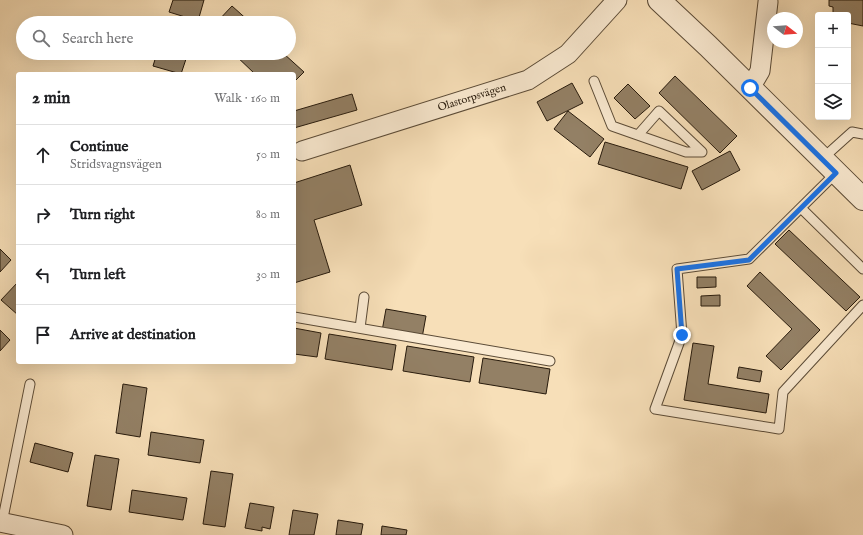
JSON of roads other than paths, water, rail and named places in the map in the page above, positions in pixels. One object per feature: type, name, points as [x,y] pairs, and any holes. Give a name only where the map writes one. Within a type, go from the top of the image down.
[{"type":"street","name":"Olastorpsvägen","points":[[302,151],[528,80],[568,54],[617,0]]},
{"type":"street","points":[[659,0],[708,46],[863,199]]},
{"type":"street","points":[[750,88],[760,70],[765,1]]},
{"type":"street","points":[[1,524],[63,535]]},
{"type":"lane","points":[[594,81],[612,126],[686,152],[702,152],[659,110],[638,135]]},
{"type":"lane","points":[[863,134],[852,132],[801,208],[749,260],[677,269],[682,335],[655,409],[779,429],[783,392],[863,305]]},
{"type":"lane","points":[[801,208],[863,269]]},
{"type":"lane","points":[[360,328],[364,297]]},
{"type":"lane","points":[[296,317],[550,361]]},
{"type":"lane","points":[[1,524],[30,384]]}]
